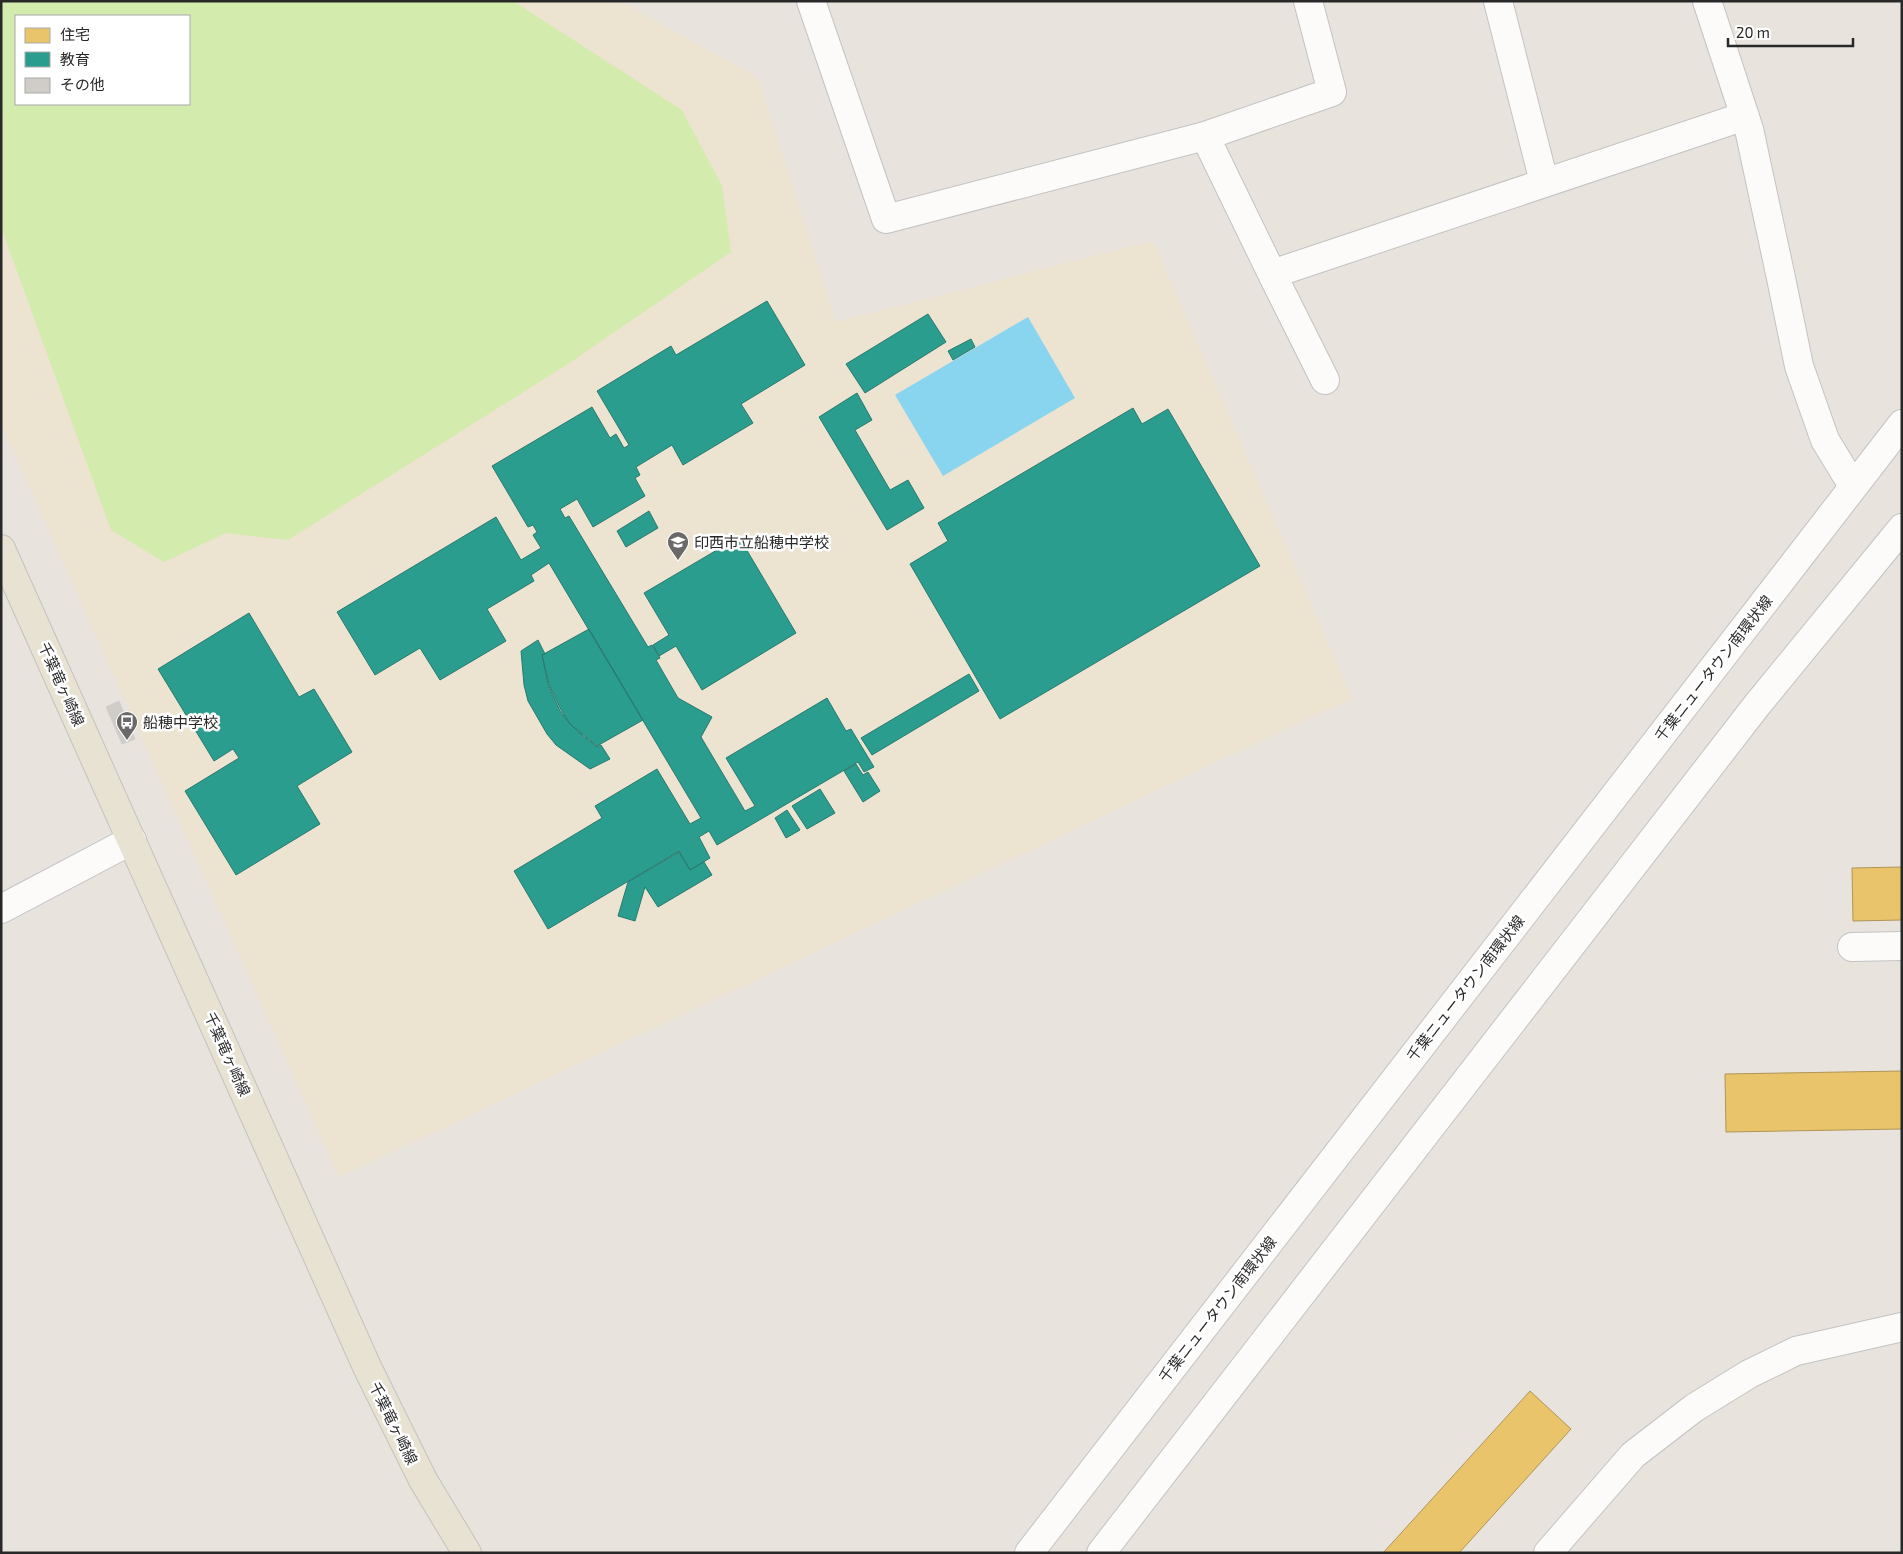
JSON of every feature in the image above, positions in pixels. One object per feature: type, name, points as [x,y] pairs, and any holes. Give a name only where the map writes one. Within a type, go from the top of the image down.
[{"type":"main road","name":"千葉竜ヶ崎線","points":[[1,549],[368,1370],[423,1480],[467,1553]]},
{"type":"street","points":[[813,2],[886,219],[1205,136],[1332,92],[1308,1]]},
{"type":"street","points":[[1498,1],[1544,182]]},
{"type":"street","points":[[1707,1],[1745,116],[1799,366],[1824,440],[1853,486]]},
{"type":"street","points":[[1272,274],[1745,116]]},
{"type":"street","points":[[1205,136],[1325,380]]},
{"type":"street","name":"千葉ニュータウン南環状線","points":[[1028,1553],[1902,424]]},
{"type":"street","points":[[1101,1553],[1757,705],[1902,528]]},
{"type":"street","points":[[1,909],[132,840]]},
{"type":"street","points":[[1852,947],[1902,946]]},
{"type":"street","points":[[1548,1553],[1634,1456],[1694,1408],[1741,1379],[1796,1351],[1902,1327]]},
{"type":"shaded area","name":"印西市立船穂中学校","points":[[1,1],[620,1],[758,78],[836,322],[1153,241],[1352,698],[339,1177],[1,424]]},
{"type":"green space","points":[[2,1],[513,1],[682,110],[722,186],[731,252],[568,364],[288,540],[226,533],[164,562],[111,530],[1,227]]},
{"type":"water","points":[[1028,317],[1075,398],[943,476],[895,395]]},
{"type":"building: 住宅","points":[[1902,867],[1902,920],[1853,921],[1852,868]]},
{"type":"building: 住宅","points":[[1902,1071],[1902,1129],[1726,1132],[1725,1074]]},
{"type":"building: 住宅","points":[[1530,1391],[1571,1429],[1459,1553],[1383,1553]]},
{"type":"building: 教育","points":[[767,301],[805,365],[741,404],[753,423],[683,465],[672,445],[636,467],[640,475],[635,478],[645,496],[593,527],[577,499],[560,509],[565,518],[569,516],[648,647],[652,645],[660,658],[656,660],[678,698],[712,717],[701,737],[745,811],[755,806],[726,758],[827,698],[846,731],[851,729],[874,767],[864,772],[858,762],[717,845],[709,831],[699,837],[710,858],[690,870],[679,851],[548,929],[514,871],[602,818],[595,806],[657,769],[690,824],[701,818],[549,563],[531,575],[534,581],[487,609],[506,641],[440,680],[420,648],[375,675],[337,612],[496,517],[521,560],[541,548],[533,535],[537,532],[533,525],[528,527],[492,466],[592,407],[610,438],[616,434],[624,448],[629,445],[597,391],[671,346],[676,355]]},
{"type":"building: 教育","points":[[928,314],[946,342],[865,393],[846,364]]},
{"type":"building: 教育","points":[[971,339],[975,347],[953,360],[948,351]]},
{"type":"building: 教育","points":[[857,393],[872,420],[855,430],[890,490],[908,480],[924,508],[887,530],[819,417]]},
{"type":"building: 教育","points":[[1133,408],[1142,424],[1168,409],[1260,566],[1000,719],[910,564],[948,541],[938,523]]},
{"type":"building: 教育","points":[[649,511],[658,528],[626,547],[617,531]]},
{"type":"building: 教育","points":[[739,537],[796,633],[702,690],[676,646],[659,656],[653,645],[669,635],[644,593]]},
{"type":"building: 教育","points":[[249,613],[299,697],[314,689],[352,752],[297,786],[320,824],[236,875],[185,791],[239,758],[233,749],[214,761],[158,669]]},
{"type":"building: 教育","points":[[589,629],[643,720],[597,746],[570,724],[561,710],[549,684],[542,655]]},
{"type":"building: 教育","points":[[538,640],[545,654],[542,655],[548,684],[560,711],[582,735],[597,747],[601,745],[610,759],[590,769],[556,745],[547,734],[528,701],[524,685],[521,651]]},
{"type":"building: 教育","points":[[969,674],[979,691],[872,755],[861,738]]},
{"type":"building: 教育","points":[[856,764],[863,775],[868,772],[880,791],[863,802],[844,771]]},
{"type":"building: 教育","points":[[820,789],[835,813],[807,829],[792,806]]},
{"type":"building: 教育","points":[[787,810],[800,830],[786,838],[775,818]]},
{"type":"building: 教育","points":[[679,852],[690,870],[704,862],[712,875],[658,907],[645,887],[635,921],[618,916],[628,882]]},
{"type":"building: その他","points":[[119,701],[135,739],[122,744],[106,707]]},
{"type":"place","name":"印西市立船穂中学校","points":[[678,561]]},
{"type":"place","name":"船穂中学校","points":[[127,741]]}]
